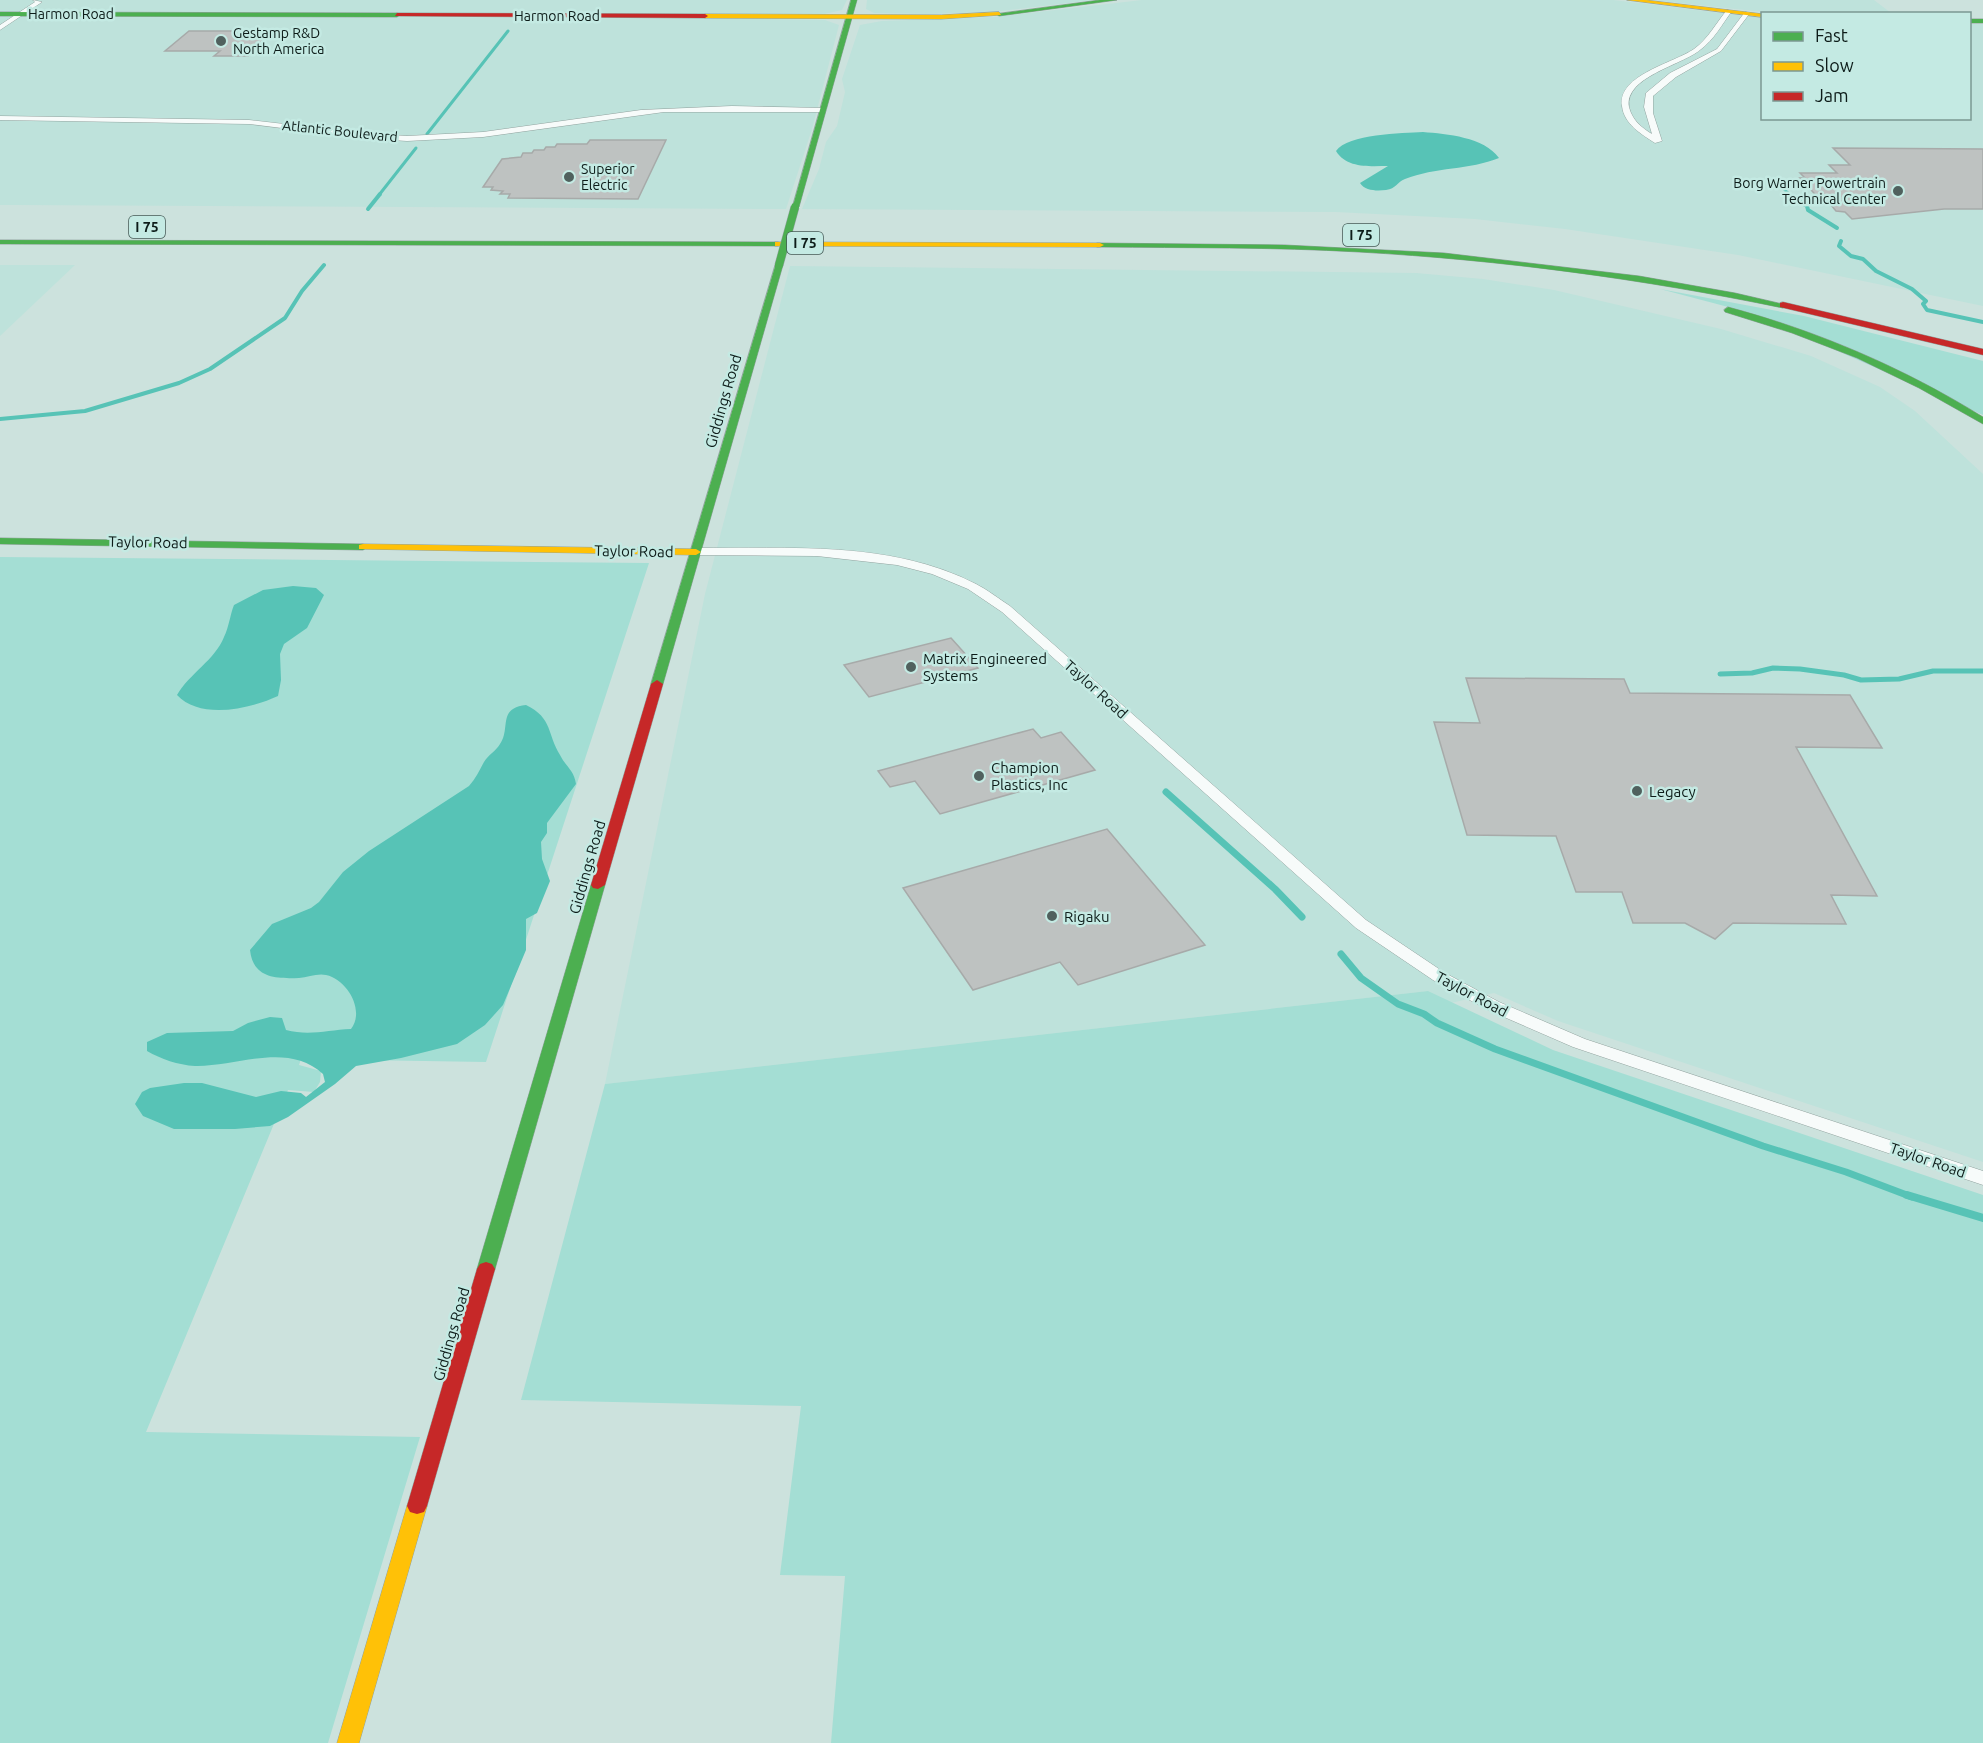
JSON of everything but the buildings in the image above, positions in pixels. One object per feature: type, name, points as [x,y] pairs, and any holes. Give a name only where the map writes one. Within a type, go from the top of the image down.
[{"type":"main road","name":"Giddings Road","points":[[348,1743],[696,552],[854,0]]},
{"type":"main road","name":"Harmon Road","points":[[1,18],[19,8],[849,17],[992,15],[1114,0]]},
{"type":"main road","points":[[1630,0],[1761,15]]},
{"type":"main road","name":"I 75","points":[[718,230],[1332,234]]},
{"type":"main road","name":"I 75","points":[[0,242],[1295,247],[1467,258],[1599,272],[1842,316],[1983,352]]},
{"type":"main road","points":[[1467,258],[1710,305],[1801,332],[1867,358],[1924,385],[1983,421]]},
{"type":"main road","name":"Taylor Road","points":[[0,540],[696,552]]},
{"type":"street","points":[[19,8],[31,0]]},
{"type":"street","points":[[19,8],[39,3],[36,0]]},
{"type":"street","points":[[1729,11],[1699,49],[1640,80],[1626,95],[1624,100],[1627,116],[1635,128],[1658,141],[1648,114],[1649,95],[1673,75],[1714,54],[1747,13]]},
{"type":"street","name":"Atlantic Boulevard","points":[[0,118],[249,122],[290,125],[356,135],[429,139],[642,112],[822,113]]},
{"type":"street","name":"Atlantic Boulevard","points":[[0,124],[241,129],[279,131],[345,141],[426,145],[477,141],[645,118],[822,113]]},
{"type":"street","name":"Taylor Road","points":[[696,552],[812,553],[870,557],[926,569],[966,584],[1006,609],[1361,924],[1403,956],[1451,985],[1515,1017],[1579,1043],[1983,1178]]},
{"type":"shaded area","points":[[0,0],[847,0],[842,10],[820,15],[0,12]]},
{"type":"shaded area","points":[[867,0],[1094,0],[992,12],[928,14],[874,13],[866,9]]},
{"type":"shaded area","points":[[1142,0],[1613,0],[1761,18],[1761,120],[1971,120],[1971,24],[1983,24],[1983,306],[1738,255],[1565,229],[1475,219],[1336,212],[802,209],[819,169],[826,142],[837,126],[845,92],[842,79],[860,25],[882,21],[995,17]]},
{"type":"shaded area","points":[[1652,0],[1874,0],[1890,12],[1764,12]]},
{"type":"shaded area","points":[[0,16],[687,18],[825,20],[839,25],[812,129],[786,209],[0,205]]},
{"type":"shaded area","points":[[0,265],[75,265],[0,336]]},
{"type":"shaded area","points":[[790,266],[1416,273],[1483,279],[1554,290],[1721,329],[1811,356],[1880,387],[1915,411],[1983,474],[1983,1162],[1558,1021],[1494,993],[1451,1003],[1428,991],[605,1084],[705,594]]},
{"type":"green space","points":[[1660,289],[1804,316],[1983,361],[1983,415],[1751,313]]},
{"type":"green space","points":[[0,557],[649,563],[486,1062],[301,1059],[299,1065],[321,1071],[320,1082],[314,1092],[288,1090],[146,1432],[420,1437],[328,1743],[0,1743]]},
{"type":"green space","points":[[1428,991],[1553,1050],[1983,1195],[1983,1743],[831,1743],[845,1576],[780,1575],[801,1406],[521,1400],[605,1084]]},
{"type":"water","points":[[1423,132],[1475,141],[1484,145],[1499,158],[1476,165],[1416,175],[1402,180],[1389,189],[1375,190],[1365,188],[1360,183],[1388,166],[1353,164],[1346,161],[1336,151],[1342,145],[1363,138]]},
{"type":"water","points":[[293,586],[316,588],[324,595],[307,628],[284,644],[280,654],[281,680],[278,696],[240,708],[212,710],[187,703],[177,695],[188,680],[215,653],[227,629],[234,605],[263,590]]},
{"type":"water","points":[[526,705],[541,715],[545,721],[576,784],[547,823],[547,833],[541,842],[542,859],[550,881],[537,913],[526,919],[526,950],[503,1005],[485,1025],[457,1044],[356,1066],[288,1117],[270,1126],[235,1129],[174,1129],[143,1116],[135,1104],[142,1092],[150,1088],[202,1083],[256,1097],[281,1091],[301,1093],[306,1097],[325,1082],[323,1074],[309,1064],[294,1059],[261,1058],[195,1066],[158,1057],[147,1051],[147,1042],[167,1033],[233,1031],[248,1023],[270,1017],[282,1018],[286,1030],[294,1032],[311,1033],[351,1029],[355,1022],[355,1005],[341,983],[326,975],[290,978],[267,975],[256,966],[250,950],[272,924],[311,908],[319,902],[343,872],[369,851],[469,786],[500,744],[511,710]]},
{"type":"waterway","points":[[427,134],[508,31]]},
{"type":"waterway","points":[[379,195],[416,148]]},
{"type":"waterway","points":[[1782,187],[1790,195]]},
{"type":"waterway","points":[[368,209],[380,194]]},
{"type":"waterway","points":[[1788,194],[1837,228]]},
{"type":"waterway","points":[[1841,241],[1839,246],[1851,256],[1863,259],[1876,271],[1912,289],[1926,301],[1923,304],[1927,310],[1983,322]]},
{"type":"waterway","points":[[0,419],[85,411],[179,383],[210,369],[285,318],[302,291],[324,265]]},
{"type":"waterway","points":[[1720,674],[1752,673],[1773,668],[1800,669],[1844,675],[1861,680],[1899,679],[1933,671],[1983,671]]},
{"type":"waterway","points":[[1166,792],[1275,889],[1302,917]]},
{"type":"waterway","points":[[1341,954],[1361,978],[1398,1004],[1424,1014],[1437,1023],[1495,1049],[1912,1197]]},
{"type":"waterway","points":[[1907,1195],[1983,1218]]},
{"type":"traffic: fast","points":[[795,207],[854,0]]},
{"type":"traffic: fast","points":[[999,14],[1114,0]]},
{"type":"traffic: fast","points":[[0,14],[397,15]]},
{"type":"traffic: fast","points":[[1971,21],[1983,21]]},
{"type":"traffic: fast","points":[[779,265],[795,207]]},
{"type":"traffic: fast","points":[[0,242],[778,244]]},
{"type":"traffic: fast","points":[[1100,245],[1321,248],[1444,256],[1639,279],[1783,305]]},
{"type":"traffic: fast","points":[[657,684],[779,265]]},
{"type":"traffic: fast","points":[[1728,310],[1795,331],[1860,356],[1923,386],[1983,421]]},
{"type":"traffic: fast","points":[[0,541],[363,547]]},
{"type":"traffic: fast","points":[[486,1269],[598,885]]},
{"type":"traffic: slow","points":[[1630,0],[1761,15]]},
{"type":"traffic: slow","points":[[705,16],[941,17],[999,14]]},
{"type":"traffic: slow","points":[[778,244],[1100,245]]},
{"type":"traffic: slow","points":[[363,547],[696,552]]},
{"type":"traffic: slow","points":[[348,1743],[417,1506]]},
{"type":"traffic: jam","points":[[397,15],[705,16]]},
{"type":"traffic: jam","points":[[1783,305],[1983,352]]},
{"type":"traffic: jam","points":[[598,885],[657,684]]},
{"type":"traffic: jam","points":[[417,1506],[486,1269]]},
{"type":"place","name":"Gestamp R&D North America","points":[[221,41]]},
{"type":"place","name":"Superior Electric","points":[[569,177]]},
{"type":"place","name":"Borg Warner Powertrain Technical Center","points":[[1898,191]]},
{"type":"place","name":"Matrix Engineered Systems","points":[[911,667]]},
{"type":"place","name":"Champion Plastics, Inc","points":[[979,776]]},
{"type":"place","name":"Legacy","points":[[1637,791]]},
{"type":"place","name":"Rigaku","points":[[1052,916]]}]
